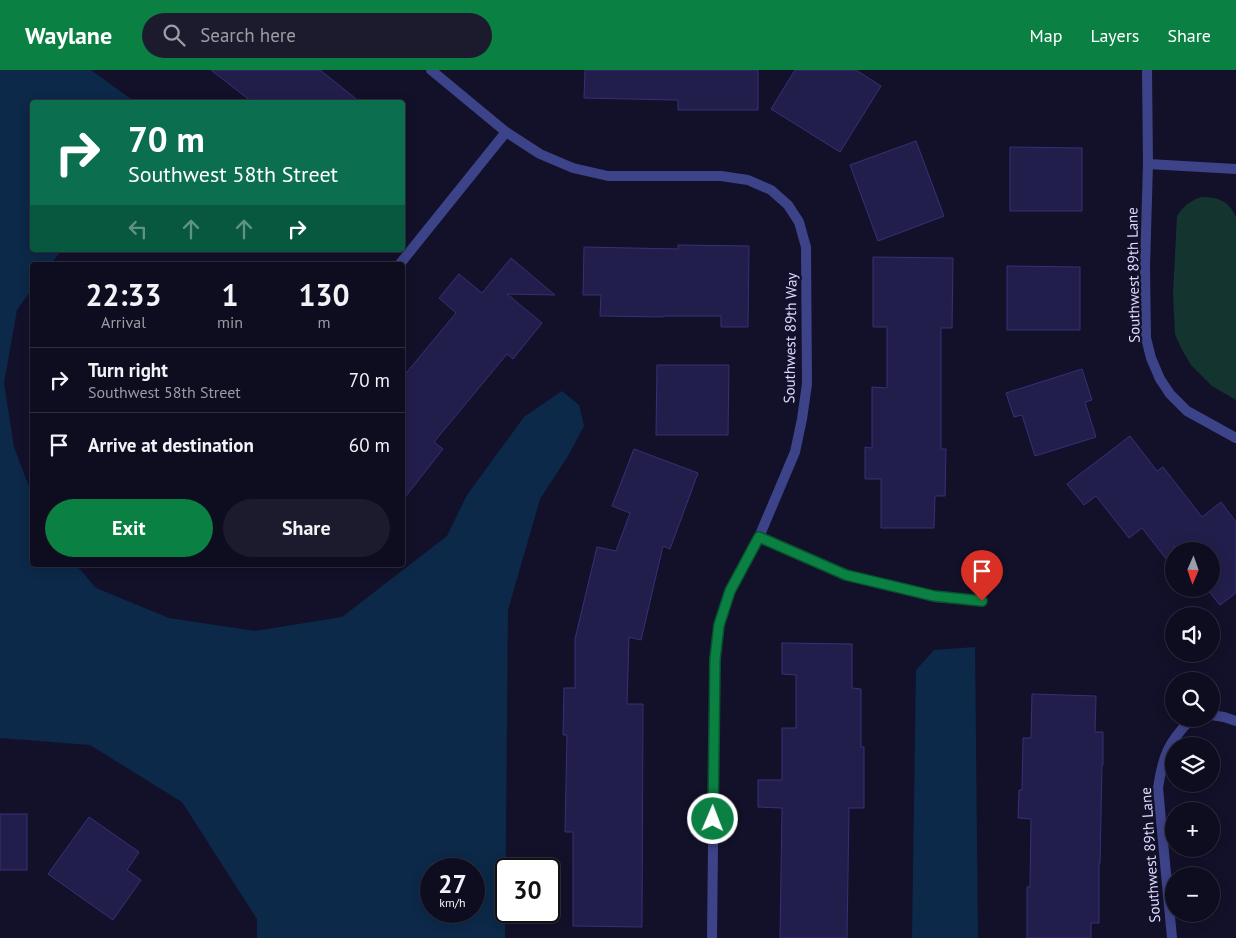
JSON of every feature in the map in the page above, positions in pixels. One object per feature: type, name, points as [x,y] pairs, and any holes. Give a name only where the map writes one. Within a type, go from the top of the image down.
[{"type":"street","name":"Southwest 89th Way","points":[[431,70],[506,132],[540,154],[573,168],[608,176],[721,176],[748,180],[771,190],[788,205],[799,222],[806,247],[807,384],[802,419],[795,452],[759,537],[730,591],[719,625],[715,659],[712,938]]},
{"type":"street","name":"Southwest 89th Lane","points":[[1147,70],[1146,338],[1151,358],[1170,394],[1187,411],[1236,438]]},
{"type":"street","points":[[401,262],[506,132]]},
{"type":"street","points":[[1148,164],[1236,169]]},
{"type":"street","points":[[759,537],[846,575],[934,596],[982,601]]},
{"type":"street","points":[[1220,716],[1236,721]]},
{"type":"street","name":"Southwest 89th Lane","points":[[1172,938],[1158,788],[1161,766],[1170,744],[1183,727]]},
{"type":"green space","points":[[1201,197],[1213,198],[1226,203],[1236,217],[1236,400],[1212,386],[1191,365],[1175,334],[1173,294],[1177,216],[1187,204]]},
{"type":"water","points":[[0,70],[91,70],[132,100],[30,100],[30,252],[60,252],[52,262],[30,262],[30,292],[17,310],[4,383],[14,447],[30,490],[30,567],[78,567],[96,588],[169,618],[255,631],[342,617],[447,536],[467,495],[524,417],[562,391],[579,405],[584,426],[568,456],[540,499],[508,610],[506,858],[495,858],[495,923],[505,923],[505,938],[257,938],[257,919],[182,802],[90,745],[0,738]]},
{"type":"water","points":[[975,647],[978,938],[912,938],[916,670],[934,650]]},
{"type":"building","points":[[211,70],[320,70],[358,100],[249,100]]},
{"type":"building","points":[[585,70],[758,70],[758,110],[678,110],[678,100],[584,98]]},
{"type":"building","points":[[795,70],[856,70],[881,86],[840,152],[771,109]]},
{"type":"building","points":[[916,141],[944,216],[878,241],[850,165]]},
{"type":"building","points":[[1010,147],[1082,148],[1082,211],[1010,211]]},
{"type":"building","points":[[678,245],[749,246],[748,327],[721,327],[721,316],[600,316],[601,295],[583,295],[584,247],[678,249]]},
{"type":"building","points":[[873,257],[953,258],[952,328],[941,328],[941,449],[946,449],[945,496],[935,496],[934,528],[881,528],[881,479],[865,479],[865,447],[872,448],[872,387],[887,388],[887,327],[873,327]]},
{"type":"building","points":[[511,258],[555,295],[507,294],[542,323],[513,359],[507,354],[434,442],[443,449],[405,497],[405,374],[456,313],[439,298],[459,274],[482,293]]},
{"type":"building","points":[[1007,266],[1080,267],[1080,330],[1007,330]]},
{"type":"building","points":[[657,365],[729,365],[728,435],[656,435]]},
{"type":"building","points":[[1082,369],[1092,400],[1085,402],[1096,437],[1035,456],[1022,415],[1014,417],[1006,393]]},
{"type":"building","points":[[1130,436],[1157,471],[1163,467],[1202,517],[1221,502],[1236,522],[1236,593],[1220,605],[1214,598],[1220,598],[1220,542],[1165,542],[1165,557],[1142,528],[1129,538],[1096,496],[1084,505],[1067,484]]},
{"type":"building","points":[[634,449],[698,473],[670,549],[663,546],[641,640],[629,637],[627,704],[643,704],[642,927],[573,926],[573,832],[565,832],[567,735],[563,735],[564,688],[575,688],[575,639],[597,547],[616,551],[630,513],[612,506]]},
{"type":"building","points":[[782,643],[852,644],[852,688],[861,689],[861,747],[864,747],[864,808],[849,808],[847,938],[780,938],[782,808],[758,807],[758,780],[782,780],[782,728],[796,728],[796,675],[782,674]]},
{"type":"building","points":[[1032,694],[1096,696],[1095,732],[1103,732],[1103,765],[1099,863],[1099,923],[1091,923],[1091,938],[1027,938],[1027,887],[1030,887],[1031,819],[1018,818],[1019,790],[1022,790],[1023,738],[1031,738]]},
{"type":"building","points":[[0,814],[27,814],[27,870],[0,870]]},
{"type":"building","points":[[89,817],[139,852],[127,870],[141,880],[113,920],[48,874]]},
{"type":"route","points":[[713,819],[715,659],[719,625],[730,591],[759,537],[846,575],[934,596],[982,601]]}]
